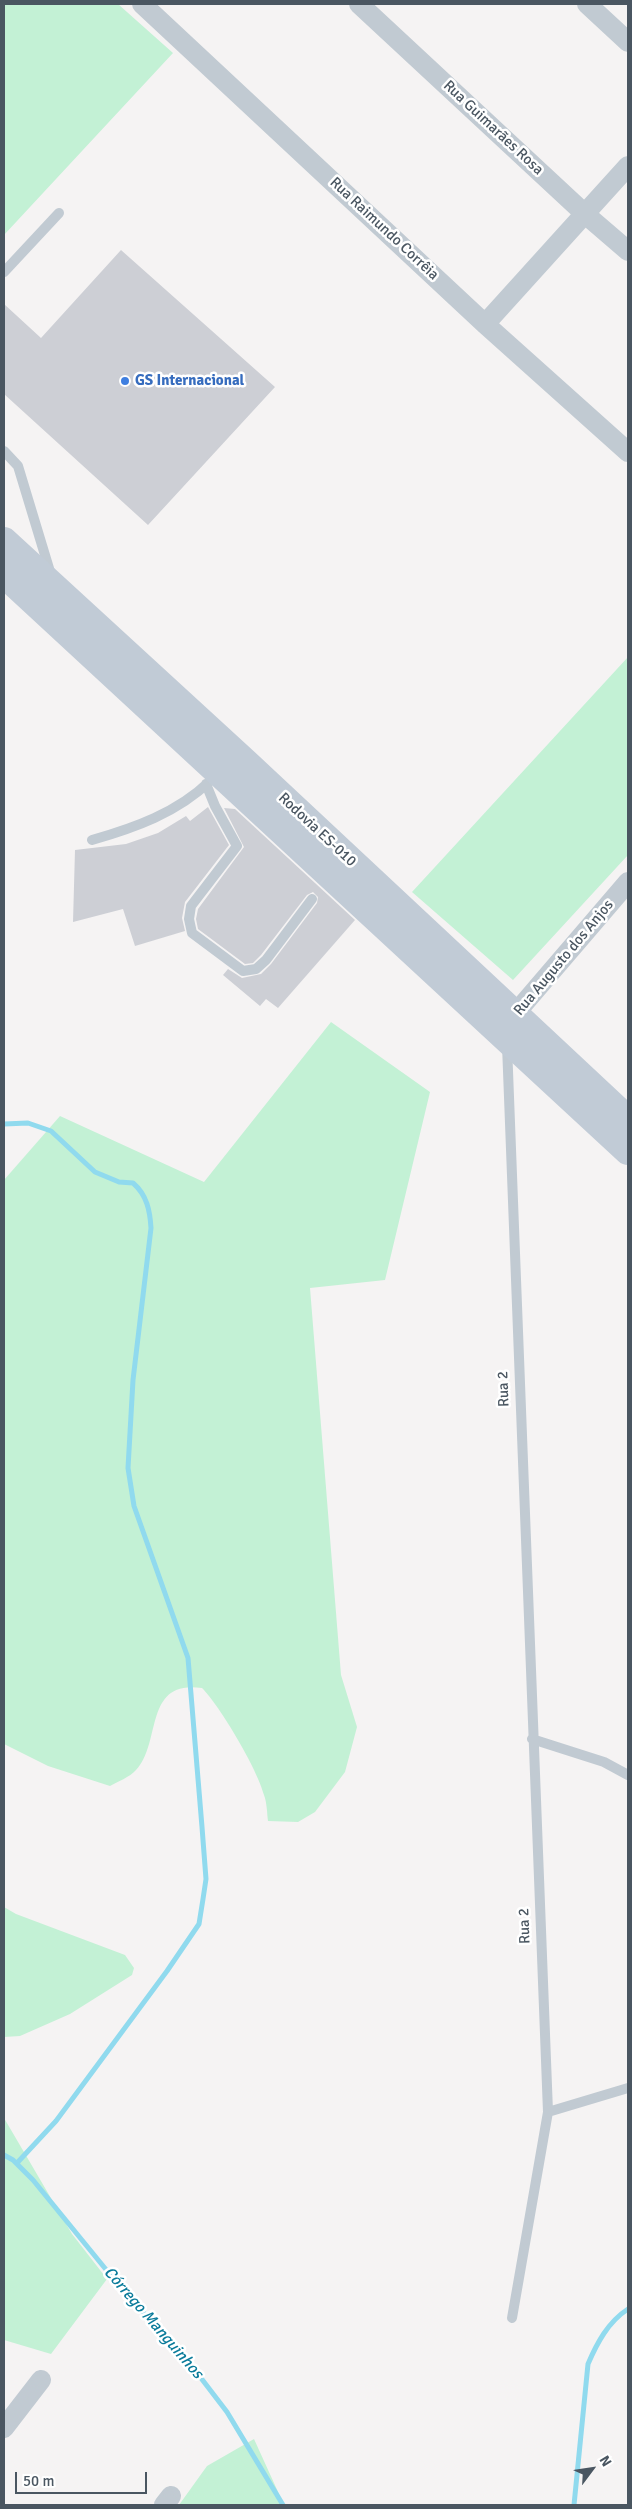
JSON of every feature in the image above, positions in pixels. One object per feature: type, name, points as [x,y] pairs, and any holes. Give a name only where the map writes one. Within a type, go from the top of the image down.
[{"type":"main road","name":"Rodovia ES-010","points":[[4,542],[246,763],[510,1026],[628,1151]]},
{"type":"main road","name":"Rodovia ES-010","points":[[4,574],[212,778],[510,1026],[628,1120]]},
{"type":"street","name":"Rua Raimundo Corrêia","points":[[142,4],[485,324],[628,452]]},
{"type":"street","name":"Rua Guimarães Rosa","points":[[359,4],[585,214],[628,251]]},
{"type":"street","points":[[587,4],[628,42]]},
{"type":"street","points":[[485,324],[628,166]]},
{"type":"street","name":"Rua Augusto dos Anjos","points":[[510,1026],[628,882]]},
{"type":"street","points":[[4,2428],[41,2380]]},
{"type":"lane","points":[[4,272],[59,214]]},
{"type":"lane","points":[[4,451],[18,466],[55,588]]},
{"type":"lane","points":[[92,840],[138,826],[160,816],[212,778],[237,846],[191,906],[189,919],[192,933],[243,972],[256,968],[266,960],[312,899]]},
{"type":"lane","name":"Rua 2","points":[[510,1026],[532,1739],[548,2112],[512,2318]]},
{"type":"lane","points":[[532,1739],[604,1762],[628,1775]]},
{"type":"lane","points":[[548,2112],[628,2088]]},
{"type":"green space","points":[[4,4],[118,4],[173,53],[4,235]]},
{"type":"green space","points":[[628,657],[628,855],[513,980],[412,892]]},
{"type":"green space","points":[[331,1022],[430,1092],[385,1280],[310,1288],[341,1675],[357,1727],[345,1772],[315,1812],[298,1822],[268,1821],[265,1798],[254,1770],[228,1723],[202,1688],[183,1688],[170,1693],[162,1703],[144,1758],[133,1773],[110,1786],[48,1766],[4,1744],[4,1180],[60,1116],[204,1182]]},
{"type":"green space","points":[[4,1907],[16,1914],[125,1955],[134,1968],[132,1975],[70,2014],[20,2036],[4,2037]]},
{"type":"green space","points":[[4,2118],[72,2234],[107,2279],[51,2354],[4,2340]]},
{"type":"green space","points":[[254,2439],[284,2505],[179,2505],[207,2466]]},
{"type":"building","points":[[121,250],[275,387],[148,525],[4,394],[4,304],[41,338]]},
{"type":"building","points":[[208,807],[229,845],[185,902],[182,918],[185,931],[135,946],[123,909],[73,922],[75,850],[126,844],[158,833],[186,816],[190,821]]},
{"type":"building","points":[[224,808],[235,809],[355,920],[278,1008],[266,999],[260,1006],[223,975],[228,969],[242,978],[261,974],[271,964],[317,903],[318,897],[313,892],[307,895],[253,963],[245,964],[198,929],[196,919],[198,909],[244,847]]},
{"type":"waterway","points":[[4,1124],[28,1123],[51,1131],[95,1172],[119,1182],[133,1183],[142,1193],[149,1209],[151,1228],[133,1380],[128,1468],[134,1506],[188,1658],[206,1879],[199,1924],[167,1971],[56,2121],[17,2163]]},
{"type":"waterway","name":"Córrego Manguinhos","points":[[4,2155],[13,2160],[33,2180],[130,2299],[178,2348],[227,2412],[283,2505]]},
{"type":"waterway","points":[[574,2505],[588,2364],[595,2348],[609,2327],[628,2309]]},
{"type":"place","name":"GS Internacional","points":[[125,381]]}]
